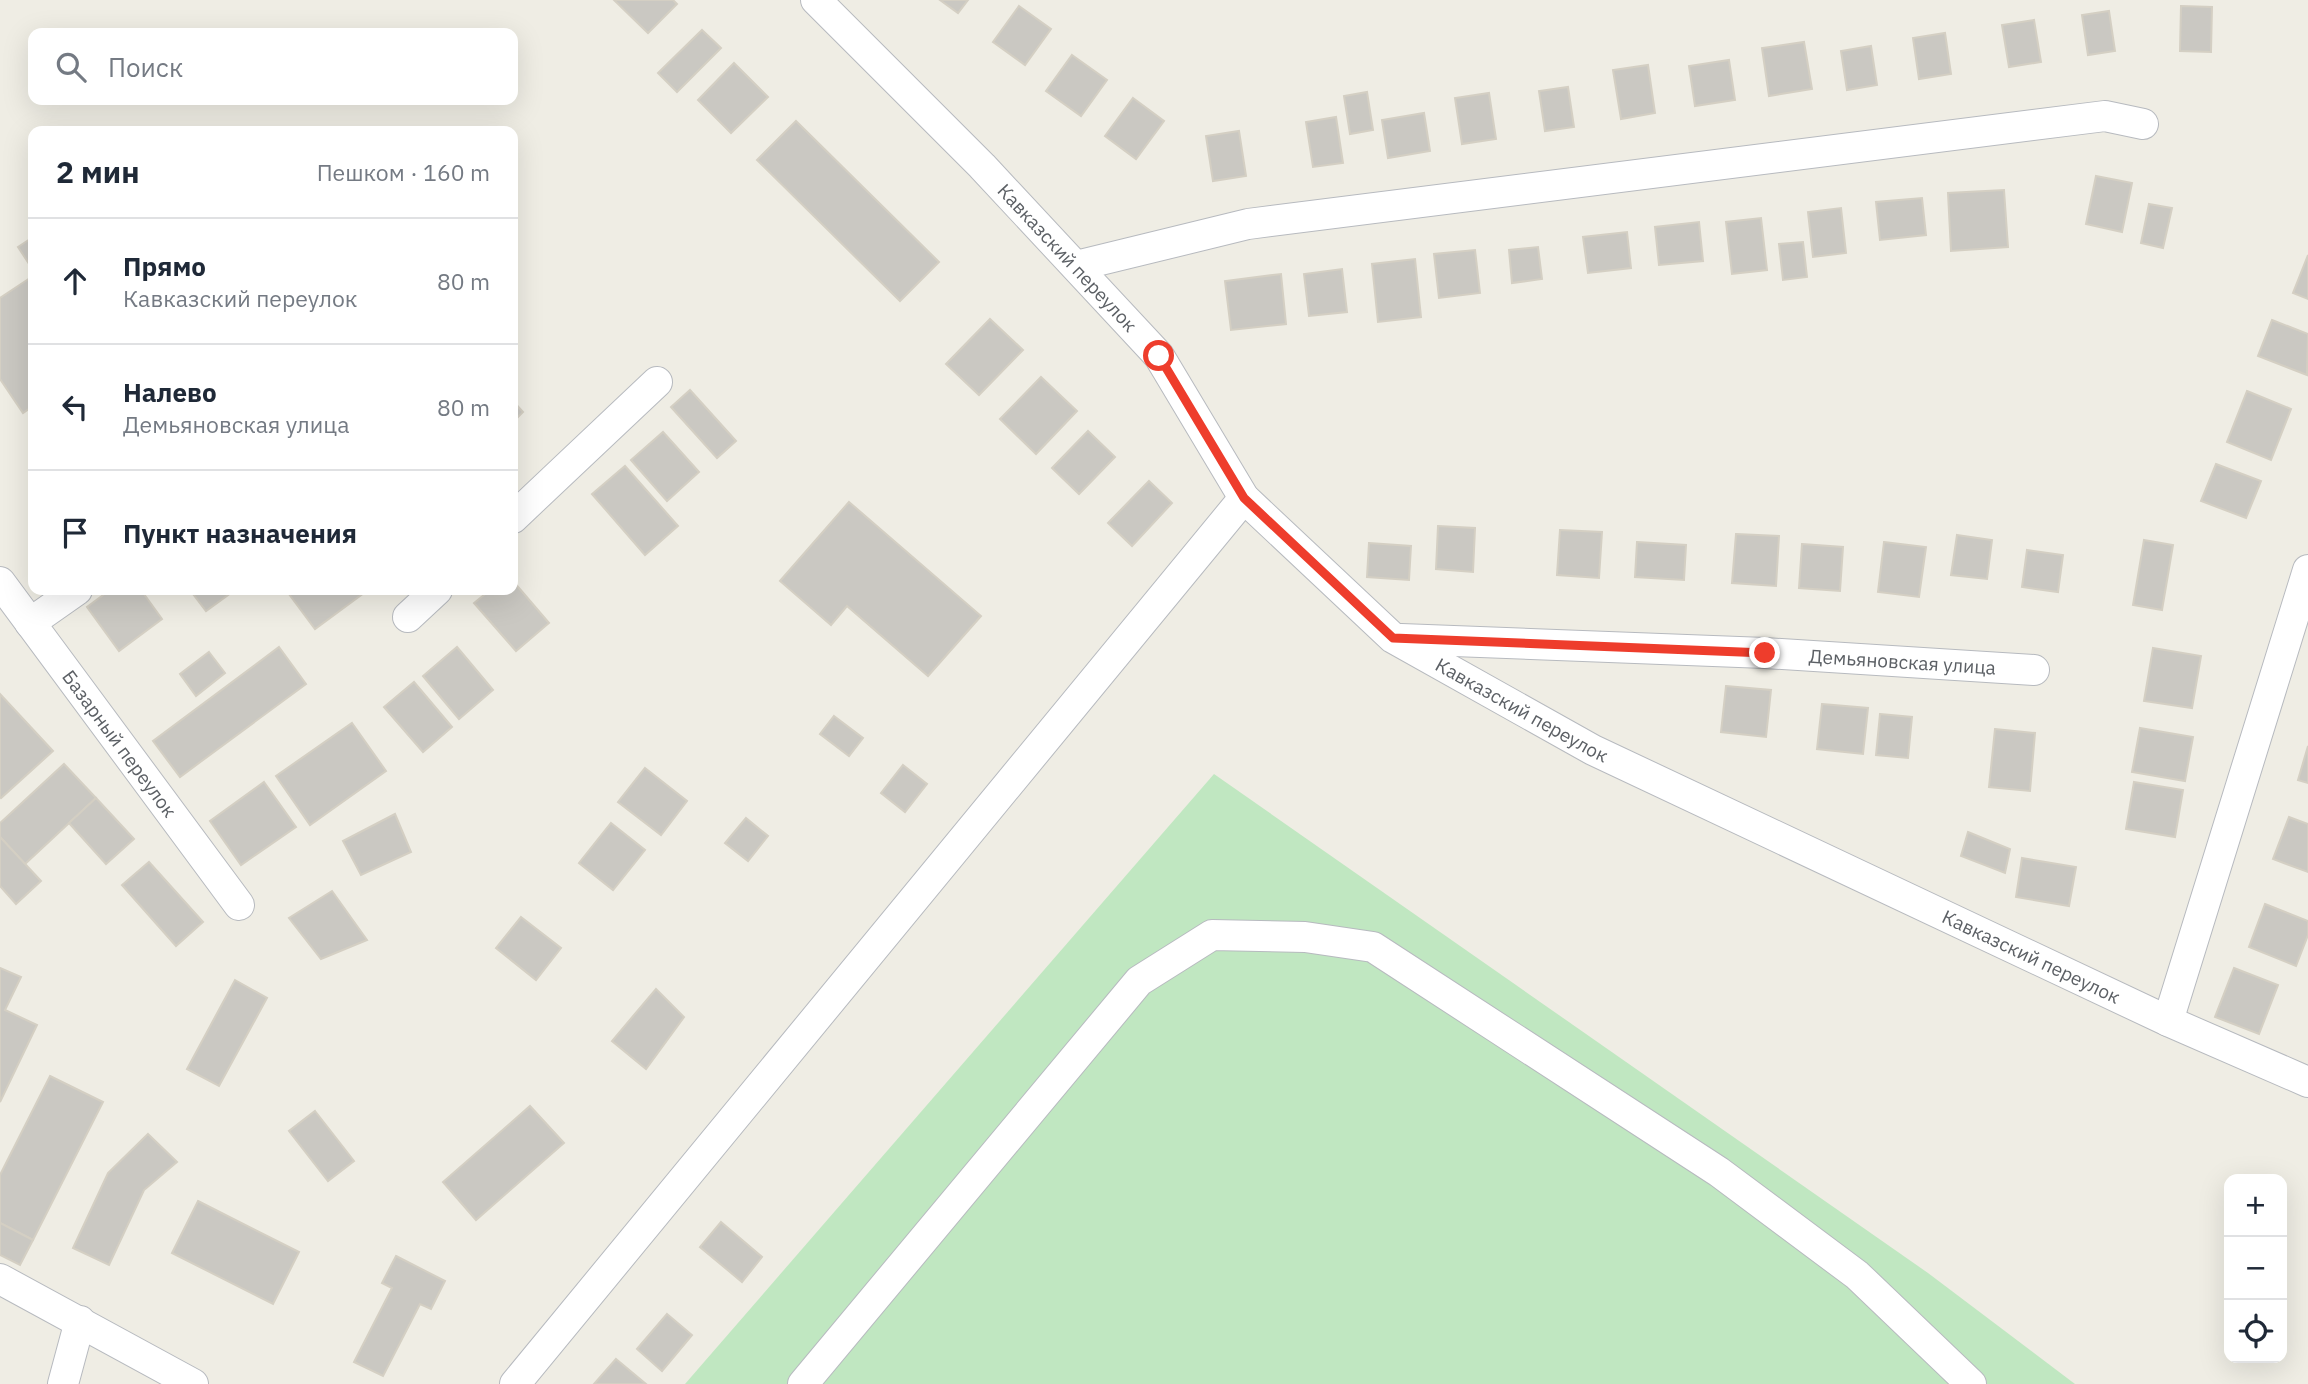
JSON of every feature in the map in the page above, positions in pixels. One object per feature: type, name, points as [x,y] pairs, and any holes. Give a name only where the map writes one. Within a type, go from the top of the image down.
[{"type":"street","name":"Кавказский переулок","points":[[816,0],[982,166],[1159,356],[1244,498],[1393,638],[1592,750],[2168,1021],[2308,1082]]},
{"type":"street","points":[[1076,267],[1248,224],[2105,116],[2143,124]]},
{"type":"street","points":[[518,514],[657,382]]},
{"type":"street","points":[[515,1384],[1244,498]]},
{"type":"street","points":[[2168,1021],[2308,570]]},
{"type":"street","name":"Базарный переулок","points":[[0,582],[239,905]]},
{"type":"street","points":[[30,623],[70,595]]},
{"type":"street","points":[[408,617],[432,595]]},
{"type":"street","name":"Демьяновская улица","points":[[1393,638],[1765,653],[2034,670]]},
{"type":"street","points":[[803,1384],[1139,981],[1212,934],[1306,937],[1373,947],[1719,1171],[1857,1275],[1968,1383]]},
{"type":"street","points":[[0,1279],[192,1384]]},
{"type":"street","points":[[63,1384],[80,1321]]},
{"type":"green space","points":[[1214,774],[1928,1273],[2075,1384],[685,1384]]},
{"type":"building","points":[[614,0],[673,0],[677,4],[648,33]]},
{"type":"building","points":[[940,0],[968,0],[958,13]]},
{"type":"building","points":[[1019,6],[1051,29],[1025,65],[993,42]]},
{"type":"building","points":[[2181,6],[2212,7],[2211,52],[2180,51]]},
{"type":"building","points":[[2109,11],[2115,51],[2088,55],[2082,15]]},
{"type":"building","points":[[2034,20],[2041,62],[2009,67],[2002,25]]},
{"type":"building","points":[[702,30],[721,48],[677,92],[658,73]]},
{"type":"building","points":[[1945,33],[1951,74],[1919,79],[1913,38]]},
{"type":"building","points":[[1804,42],[1812,89],[1769,96],[1762,48]]},
{"type":"building","points":[[1871,46],[1877,85],[1847,90],[1841,51]]},
{"type":"building","points":[[1072,55],[1107,80],[1081,116],[1046,91]]},
{"type":"building","points":[[1729,60],[1735,100],[1695,106],[1689,66]]},
{"type":"building","points":[[734,63],[768,97],[731,133],[698,100]]},
{"type":"building","points":[[1648,65],[1655,113],[1621,119],[1613,70]]},
{"type":"building","points":[[1568,87],[1574,127],[1545,131],[1539,91]]},
{"type":"building","points":[[1367,92],[1373,130],[1350,134],[1344,96]]},
{"type":"building","points":[[1489,93],[1496,139],[1462,144],[1455,98]]},
{"type":"building","points":[[1133,98],[1164,121],[1136,159],[1105,136]]},
{"type":"building","points":[[1424,113],[1430,151],[1388,158],[1382,120]]},
{"type":"building","points":[[1336,117],[1343,163],[1313,167],[1306,122]]},
{"type":"building","points":[[796,121],[939,262],[900,301],[757,160]]},
{"type":"building","points":[[1239,131],[1246,176],[1213,181],[1206,136]]},
{"type":"building","points":[[2096,176],[2132,183],[2122,232],[2086,224]]},
{"type":"building","points":[[2004,190],[2008,247],[1951,251],[1948,193]]},
{"type":"building","points":[[1922,198],[1926,235],[1880,240],[1876,202]]},
{"type":"building","points":[[2149,204],[2172,208],[2163,248],[2141,243]]},
{"type":"building","points":[[1841,208],[1846,253],[1813,257],[1808,212]]},
{"type":"building","points":[[1761,218],[1767,270],[1732,274],[1726,222]]},
{"type":"building","points":[[1699,222],[1703,261],[1659,265],[1655,227]]},
{"type":"building","points":[[1627,232],[1631,268],[1588,273],[1583,237]]},
{"type":"building","points":[[28,240],[28,262],[18,247]]},
{"type":"building","points":[[1803,242],[1807,277],[1783,280],[1779,244]]},
{"type":"building","points":[[1538,247],[1542,279],[1512,283],[1509,250]]},
{"type":"building","points":[[1475,250],[1480,293],[1439,298],[1434,254]]},
{"type":"building","points":[[2308,255],[2308,299],[2293,293]]},
{"type":"building","points":[[1415,259],[1421,317],[1378,322],[1372,264]]},
{"type":"building","points":[[1342,269],[1347,312],[1309,316],[1304,274]]},
{"type":"building","points":[[1281,274],[1286,324],[1231,330],[1225,281]]},
{"type":"building","points":[[28,279],[28,410],[23,413],[0,379],[0,298]]},
{"type":"building","points":[[990,319],[1023,350],[979,395],[946,364]]},
{"type":"building","points":[[2272,320],[2308,334],[2307,375],[2258,356]]},
{"type":"building","points":[[1041,377],[1077,411],[1036,454],[1000,419]]},
{"type":"building","points":[[690,390],[736,441],[717,458],[671,407]]},
{"type":"building","points":[[2247,391],[2291,409],[2271,460],[2227,442]]},
{"type":"building","points":[[1088,431],[1115,457],[1079,494],[1052,468]]},
{"type":"building","points":[[663,432],[699,472],[667,501],[631,460]]},
{"type":"building","points":[[2216,464],[2261,481],[2246,518],[2201,501]]},
{"type":"building","points":[[625,466],[678,526],[645,555],[592,494]]},
{"type":"building","points":[[1149,481],[1172,503],[1132,546],[1108,523]]},
{"type":"building","points":[[849,502],[981,616],[928,676],[847,606],[831,625],[780,581]]},
{"type":"building","points":[[1438,526],[1475,528],[1473,572],[1436,569]]},
{"type":"building","points":[[1560,530],[1602,532],[1599,578],[1557,575]]},
{"type":"building","points":[[1736,534],[1779,536],[1776,586],[1732,583]]},
{"type":"building","points":[[1957,535],[1992,540],[1987,579],[1951,575]]},
{"type":"building","points":[[2144,540],[2173,545],[2162,610],[2133,605]]},
{"type":"building","points":[[1637,542],[1686,545],[1684,580],[1635,577]]},
{"type":"building","points":[[1884,542],[1926,547],[1919,597],[1878,592]]},
{"type":"building","points":[[1369,543],[1411,546],[1409,580],[1367,577]]},
{"type":"building","points":[[1802,544],[1843,547],[1840,591],[1799,588]]},
{"type":"building","points":[[2027,550],[2063,555],[2058,592],[2022,587]]},
{"type":"building","points":[[518,587],[549,623],[516,651],[474,603],[484,595],[518,595]]},
{"type":"building","points":[[103,595],[145,595],[162,619],[119,651],[87,607]]},
{"type":"building","points":[[194,595],[228,595],[206,611]]},
{"type":"building","points":[[290,595],[361,595],[315,629]]},
{"type":"building","points":[[279,647],[306,684],[180,777],[153,741]]},
{"type":"building","points":[[457,647],[493,690],[459,719],[423,676]]},
{"type":"building","points":[[2153,648],[2201,656],[2192,708],[2144,701]]},
{"type":"building","points":[[209,652],[225,673],[196,696],[180,674]]},
{"type":"building","points":[[414,682],[452,727],[423,752],[384,707]]},
{"type":"building","points":[[1726,686],[1771,690],[1766,737],[1721,732]]},
{"type":"building","points":[[0,694],[53,751],[1,798],[0,797]]},
{"type":"building","points":[[1822,704],[1868,708],[1863,754],[1817,749]]},
{"type":"building","points":[[1880,714],[1912,717],[1908,758],[1876,755]]},
{"type":"building","points":[[834,716],[863,738],[849,756],[820,734]]},
{"type":"building","points":[[352,723],[386,771],[310,825],[276,776]]},
{"type":"building","points":[[2140,728],[2193,737],[2185,781],[2132,772]]},
{"type":"building","points":[[1995,729],[2035,733],[2030,791],[1989,787]]},
{"type":"building","points":[[2308,746],[2308,783],[2298,780]]},
{"type":"building","points":[[64,764],[96,798],[25,864],[0,837],[0,823]]},
{"type":"building","points":[[903,765],[927,784],[905,812],[881,793]]},
{"type":"building","points":[[645,768],[687,801],[661,835],[618,802]]},
{"type":"building","points":[[264,782],[296,827],[241,865],[210,821]]},
{"type":"building","points":[[2134,782],[2183,790],[2175,837],[2126,829]]},
{"type":"building","points":[[96,798],[134,839],[106,864],[69,823]]},
{"type":"building","points":[[395,814],[411,852],[361,875],[343,841]]},
{"type":"building","points":[[2289,817],[2308,824],[2308,872],[2273,859]]},
{"type":"building","points":[[746,818],[768,836],[748,861],[725,843]]},
{"type":"building","points":[[611,823],[645,850],[613,890],[579,863]]},
{"type":"building","points":[[1968,832],[2010,849],[2005,873],[1961,856]]},
{"type":"building","points":[[0,837],[41,881],[16,904],[0,886]]},
{"type":"building","points":[[2022,858],[2076,867],[2069,906],[2016,897]]},
{"type":"building","points":[[149,862],[203,922],[176,946],[122,885]]},
{"type":"building","points":[[332,891],[367,940],[321,959],[289,918]]},
{"type":"building","points":[[2265,904],[2308,921],[2308,935],[2296,966],[2249,947]]},
{"type":"building","points":[[521,917],[561,948],[536,980],[496,948]]},
{"type":"building","points":[[0,968],[21,977],[5,1010],[37,1025],[0,1102]]},
{"type":"building","points":[[2234,968],[2278,985],[2259,1034],[2215,1017]]},
{"type":"building","points":[[235,980],[267,998],[219,1086],[187,1069]]},
{"type":"building","points":[[656,989],[684,1017],[646,1069],[612,1041]]},
{"type":"building","points":[[50,1076],[103,1102],[33,1240],[0,1223],[0,1175]]},
{"type":"building","points":[[530,1106],[564,1143],[476,1220],[443,1182]]},
{"type":"building","points":[[315,1111],[354,1161],[328,1181],[289,1131]]},
{"type":"building","points":[[148,1134],[177,1162],[144,1190],[109,1265],[73,1248],[108,1173]]},
{"type":"building","points":[[198,1201],[299,1252],[273,1304],[172,1253]]},
{"type":"building","points":[[721,1222],[762,1257],[742,1282],[700,1247]]},
{"type":"building","points":[[0,1223],[33,1240],[20,1265],[0,1255]]},
{"type":"building","points":[[396,1256],[445,1281],[431,1309],[420,1304],[383,1376],[354,1362],[392,1288],[382,1283]]},
{"type":"building","points":[[667,1314],[692,1335],[662,1371],[637,1349]]},
{"type":"building","points":[[616,1359],[646,1384],[594,1384]]},
{"type":"route","points":[[1159,356],[1244,498],[1393,638],[1765,653]]}]
